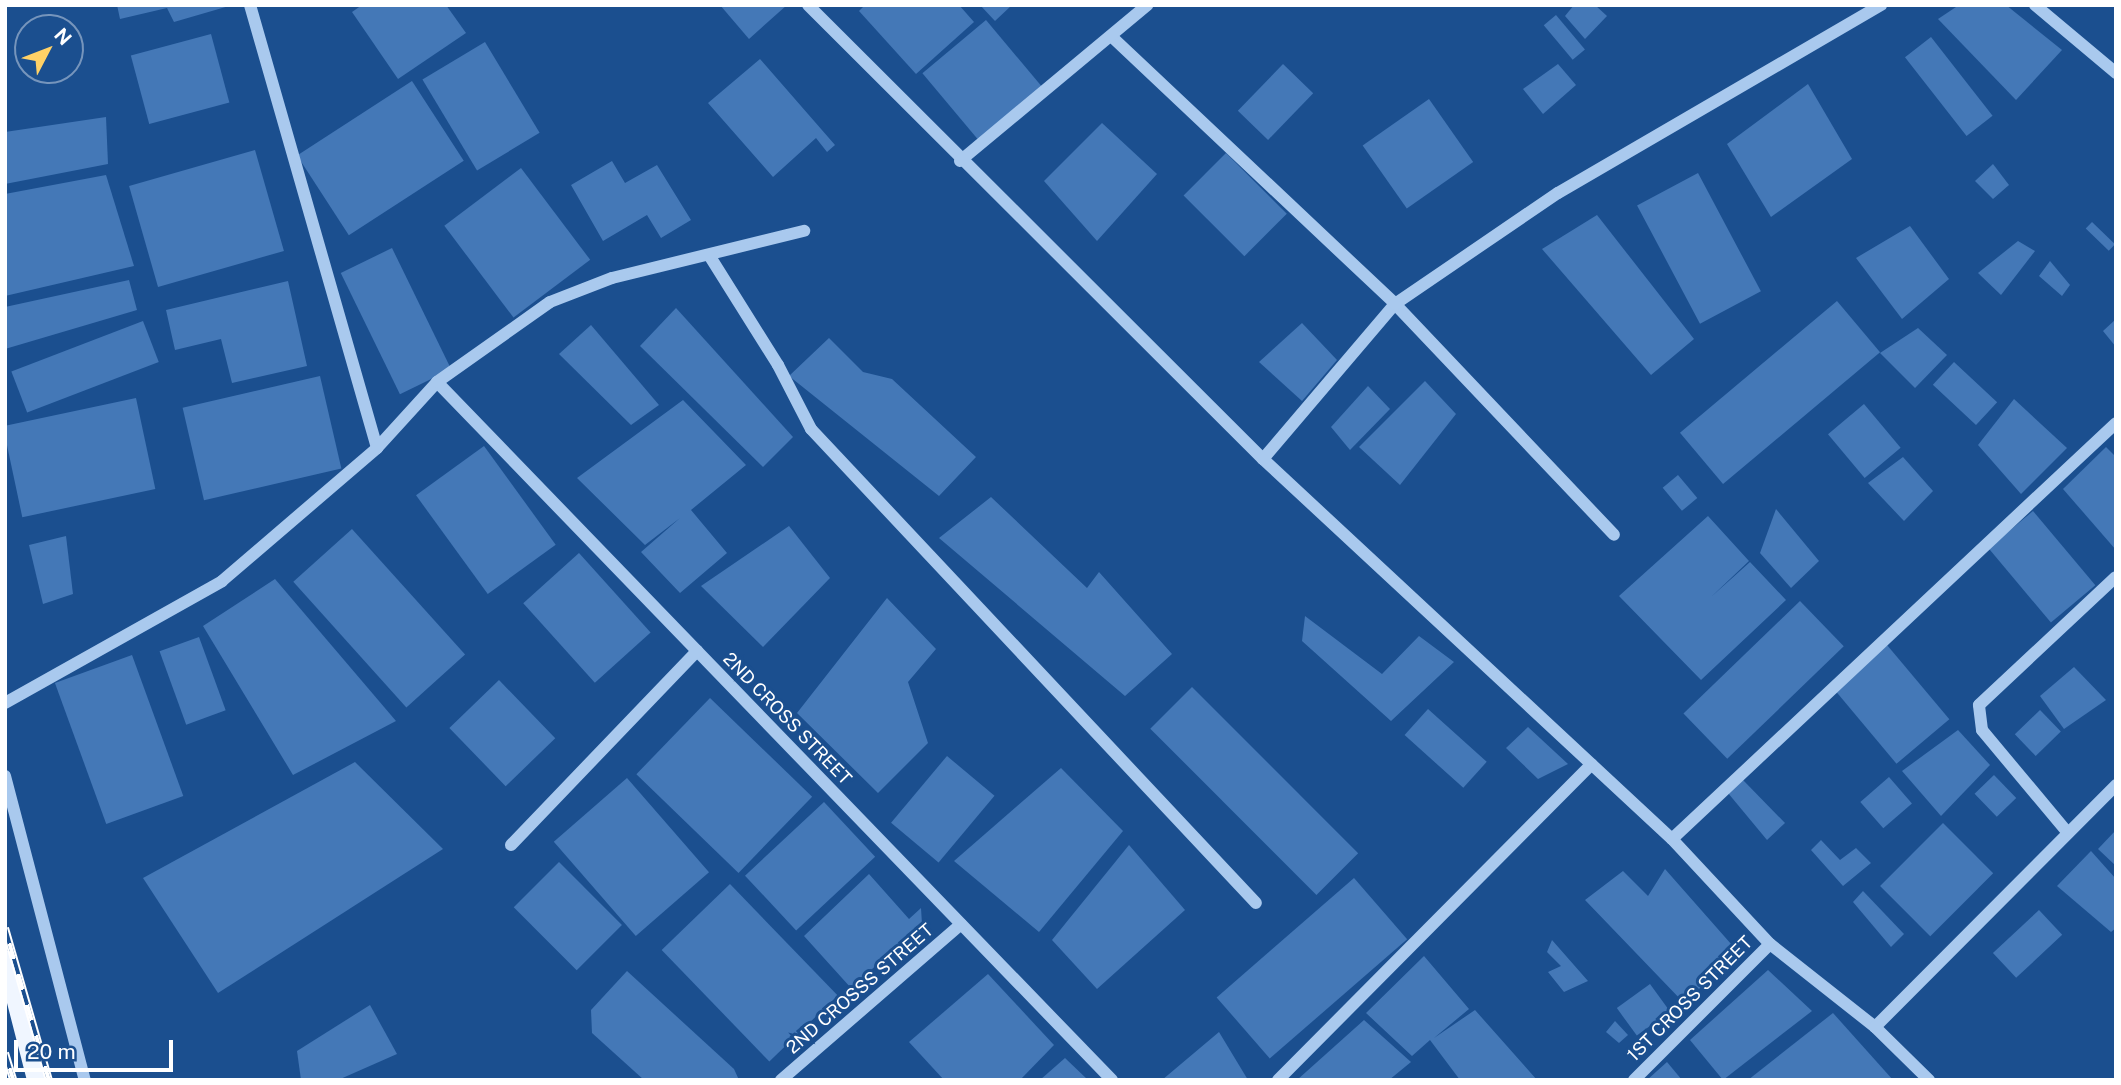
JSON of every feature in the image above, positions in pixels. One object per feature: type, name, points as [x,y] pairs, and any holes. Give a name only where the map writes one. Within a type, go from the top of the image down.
[{"type":"main road","points":[[5,959],[36,1080]]},
{"type":"street","points":[[250,5],[377,448]]},
{"type":"street","points":[[808,5],[960,161],[1263,459],[1672,839],[1770,944],[1875,1027],[1929,1080]]},
{"type":"street","points":[[960,161],[1147,5]]},
{"type":"street","points":[[1853,5],[1865,14]]},
{"type":"street","points":[[1263,459],[1395,304],[1558,193],[1881,5]]},
{"type":"street","points":[[2035,5],[2116,73]]},
{"type":"street","points":[[1111,36],[1395,304],[1614,536]]},
{"type":"street","points":[[5,703],[222,581],[377,448],[437,382],[551,302],[612,278],[804,231]]},
{"type":"street","points":[[709,255],[778,365],[811,429],[1256,904]]},
{"type":"street","name":"2ND CROSS STREET","points":[[437,382],[1112,1080]]},
{"type":"street","points":[[1672,839],[2116,423]]},
{"type":"street","points":[[2068,833],[1982,730],[1979,705],[2116,577]]},
{"type":"street","points":[[511,845],[696,651]]},
{"type":"street","points":[[1278,1080],[1591,764]]},
{"type":"street","points":[[5,776],[85,1080]]},
{"type":"street","points":[[1875,1027],[2116,785]]},
{"type":"street","name":"2ND CROSSS STREET","points":[[781,1080],[961,924]]},
{"type":"street","name":"1ST CROSS STREET","points":[[1634,1080],[1770,944]]},
{"type":"building","points":[[117,5],[229,6],[174,22],[167,8],[120,19]]},
{"type":"building","points":[[362,5],[446,5],[466,33],[398,79],[352,12]]},
{"type":"building","points":[[720,5],[787,5],[749,39]]},
{"type":"building","points":[[865,5],[959,5],[974,22],[916,74],[859,11]]},
{"type":"building","points":[[980,5],[1012,5],[995,21]]},
{"type":"building","points":[[1574,5],[1595,5],[1607,16],[1585,39],[1565,16]]},
{"type":"building","points":[[1959,5],[2006,5],[2062,50],[2016,100],[1938,19]]},
{"type":"building","points":[[1556,15],[1585,49],[1573,60],[1544,25]]},
{"type":"building","points":[[986,20],[1044,89],[980,142],[922,73]]},
{"type":"building","points":[[211,34],[229,103],[149,124],[131,55]]},
{"type":"building","points":[[1931,37],[1993,116],[1967,136],[1905,57]]},
{"type":"building","points":[[485,42],[540,133],[477,170],[422,80]]},
{"type":"building","points":[[760,59],[835,145],[827,152],[816,138],[773,177],[708,103]]},
{"type":"building","points":[[1283,64],[1313,93],[1268,140],[1238,111]]},
{"type":"building","points":[[1558,64],[1576,85],[1543,114],[1523,89]]},
{"type":"building","points":[[412,81],[464,161],[349,235],[297,156]]},
{"type":"building","points":[[1808,84],[1852,159],[1771,217],[1727,144]]},
{"type":"building","points":[[1429,99],[1473,162],[1407,209],[1363,145]]},
{"type":"building","points":[[106,117],[108,164],[5,184],[5,132]]},
{"type":"building","points":[[1102,123],[1157,174],[1097,241],[1044,181]]},
{"type":"building","points":[[255,150],[284,251],[158,287],[129,186]]},
{"type":"building","points":[[1226,153],[1287,214],[1244,256],[1184,195]]},
{"type":"building","points":[[612,161],[625,183],[657,165],[691,220],[661,238],[647,215],[603,241],[571,185]]},
{"type":"building","points":[[1993,164],[2009,185],[1993,199],[1975,181]]},
{"type":"building","points":[[521,168],[590,260],[514,318],[444,226]]},
{"type":"building","points":[[1698,173],[1761,291],[1700,324],[1637,205]]},
{"type":"building","points":[[106,175],[134,266],[5,296],[5,194]]},
{"type":"building","points":[[1597,215],[1694,339],[1651,375],[1542,249]]},
{"type":"building","points":[[2092,222],[2115,244],[2109,251],[2086,228]]},
{"type":"building","points":[[1910,226],[1949,279],[1902,319],[1856,258]]},
{"type":"building","points":[[2018,241],[2035,251],[2001,295],[1978,273]]},
{"type":"building","points":[[392,248],[451,369],[400,394],[341,273]]},
{"type":"building","points":[[2050,261],[2070,285],[2062,296],[2039,276]]},
{"type":"building","points":[[129,280],[137,310],[5,349],[5,307]]},
{"type":"building","points":[[288,281],[307,366],[232,383],[221,339],[175,350],[166,310]]},
{"type":"building","points":[[1837,301],[1880,352],[1723,484],[1680,433]]},
{"type":"building","points":[[676,308],[793,437],[763,467],[640,346]]},
{"type":"building","points":[[2116,319],[2116,347],[2103,331]]},
{"type":"building","points":[[143,321],[159,362],[27,413],[11,372]]},
{"type":"building","points":[[1302,323],[1337,360],[1302,401],[1259,362]]},
{"type":"building","points":[[591,325],[659,405],[631,425],[559,354]]},
{"type":"building","points":[[1918,328],[1947,355],[1915,388],[1880,353]]},
{"type":"building","points":[[829,338],[863,372],[892,379],[976,457],[939,496],[789,376]]},
{"type":"building","points":[[1954,362],[1997,402],[1976,425],[1933,385]]},
{"type":"building","points":[[320,376],[341,469],[204,500],[183,408]]},
{"type":"building","points":[[1425,381],[1456,414],[1400,485],[1359,447]]},
{"type":"building","points":[[1368,386],[1390,409],[1350,450],[1331,427]]},
{"type":"building","points":[[136,398],[155,489],[22,517],[5,426]]},
{"type":"building","points":[[2014,399],[2067,448],[2021,494],[1978,445]]},
{"type":"building","points":[[683,400],[746,465],[691,510],[727,553],[680,593],[641,552],[680,518],[645,545],[577,478]]},
{"type":"building","points":[[1864,404],[1901,448],[1865,478],[1828,434]]},
{"type":"building","points":[[484,446],[556,545],[488,594],[416,495]]},
{"type":"building","points":[[2106,447],[2116,457],[2116,550],[2063,489]]},
{"type":"building","points":[[1903,457],[1933,491],[1904,521],[1868,483]]},
{"type":"building","points":[[1678,475],[1697,498],[1682,511],[1663,488]]},
{"type":"building","points":[[991,497],[1087,588],[1099,572],[1172,654],[1125,696],[939,538]]},
{"type":"building","points":[[1776,509],[1819,561],[1791,588],[1760,553]]},
{"type":"building","points":[[2033,511],[2095,585],[2051,623],[1989,548]]},
{"type":"building","points":[[1708,516],[1749,561],[1711,597],[1750,562],[1786,600],[1701,680],[1619,596]]},
{"type":"building","points":[[789,526],[830,578],[763,647],[701,586]]},
{"type":"building","points":[[352,529],[465,655],[406,707],[293,582]]},
{"type":"building","points":[[66,536],[73,594],[43,604],[29,545]]},
{"type":"building","points":[[579,553],[651,633],[595,683],[523,603]]},
{"type":"building","points":[[275,579],[396,721],[293,775],[203,626]]},
{"type":"building","points":[[887,598],[936,649],[908,682],[928,743],[878,793],[797,713]]},
{"type":"building","points":[[1800,601],[1844,646],[1727,759],[1683,714]]},
{"type":"building","points":[[1305,616],[1382,674],[1419,636],[1454,662],[1391,721],[1302,641]]},
{"type":"building","points":[[199,637],[226,710],[186,725],[160,651]]},
{"type":"building","points":[[1887,645],[1949,719],[1896,764],[1834,689]]},
{"type":"building","points":[[132,655],[183,796],[106,824],[55,683]]},
{"type":"building","points":[[2074,667],[2106,700],[2064,729],[2040,696]]},
{"type":"building","points":[[499,680],[555,738],[506,786],[449,728]]},
{"type":"building","points":[[1192,687],[1358,853],[1316,895],[1150,729]]},
{"type":"building","points":[[710,698],[812,797],[739,873],[636,774]]},
{"type":"building","points":[[1428,709],[1487,762],[1463,788],[1405,735]]},
{"type":"building","points":[[2040,710],[2061,732],[2036,756],[2015,734]]},
{"type":"building","points":[[1528,727],[1568,764],[1538,779],[1506,748]]},
{"type":"building","points":[[1958,730],[1990,765],[1941,816],[1902,771]]},
{"type":"building","points":[[947,756],[994,796],[939,862],[891,823]]},
{"type":"building","points":[[355,762],[443,849],[218,993],[143,878]]},
{"type":"building","points":[[1061,768],[1123,831],[1039,932],[954,861]]},
{"type":"building","points":[[1994,775],[2016,798],[1997,817],[1975,794]]},
{"type":"building","points":[[1889,777],[1912,803],[1883,828],[1860,802]]},
{"type":"building","points":[[627,778],[709,872],[636,936],[554,842]]},
{"type":"building","points":[[1743,780],[1785,823],[1767,840],[1728,793]]},
{"type":"building","points":[[824,802],[875,857],[796,931],[745,876]]},
{"type":"building","points":[[1943,823],[1993,873],[1930,936],[1880,886]]},
{"type":"building","points":[[2116,830],[2116,866],[2098,849]]},
{"type":"building","points":[[1821,840],[1840,860],[1856,848],[1871,863],[1843,886],[1811,850]]},
{"type":"building","points":[[1129,845],[1185,910],[1097,989],[1052,940]]},
{"type":"building","points":[[2091,851],[2116,879],[2116,928],[2111,932],[2057,886]]},
{"type":"building","points":[[559,862],[622,925],[577,970],[514,907]]},
{"type":"building","points":[[1665,869],[1739,953],[1684,1003],[1585,900],[1623,871],[1648,896]]},
{"type":"building","points":[[869,874],[909,919],[921,908],[922,924],[851,988],[804,936]]},
{"type":"building","points":[[1354,878],[1407,939],[1270,1059],[1217,997]]},
{"type":"building","points":[[730,884],[838,995],[769,1061],[662,950]]},
{"type":"building","points":[[1863,891],[1904,934],[1891,947],[1853,902]]},
{"type":"building","points":[[2039,910],[2062,935],[2016,978],[1993,953]]},
{"type":"building","points":[[1552,940],[1588,981],[1564,992],[1548,972],[1561,966],[1547,952]]},
{"type":"building","points":[[1424,956],[1469,1009],[1434,1038],[1475,1010],[1537,1080],[1460,1080],[1430,1040],[1412,1056],[1366,1013]]},
{"type":"building","points":[[1768,970],[1812,1011],[1723,1080],[1690,1040]]},
{"type":"building","points":[[627,971],[734,1069],[739,1080],[644,1080],[592,1033],[591,1010]]},
{"type":"building","points":[[988,974],[1054,1045],[1020,1080],[944,1080],[909,1042]]},
{"type":"building","points":[[1650,984],[1670,1012],[1637,1036],[1617,1008]]},
{"type":"building","points":[[370,1005],[397,1054],[338,1080],[301,1080],[297,1051]]},
{"type":"building","points":[[1833,1013],[1893,1080],[1748,1080]]},
{"type":"building","points":[[1364,1020],[1411,1062],[1389,1080],[1297,1080]]},
{"type":"building","points":[[1615,1021],[1628,1035],[1619,1043],[1606,1032]]},
{"type":"building","points":[[1219,1032],[1248,1080],[1162,1080]]},
{"type":"building","points":[[1065,1058],[1088,1080],[1040,1080]]},
{"type":"building","points":[[1667,1062],[1682,1080],[1647,1080]]},
{"type":"railway","points":[[5,928],[49,1080]]},
{"type":"railway","points":[[5,1053],[13,1080]]}]
